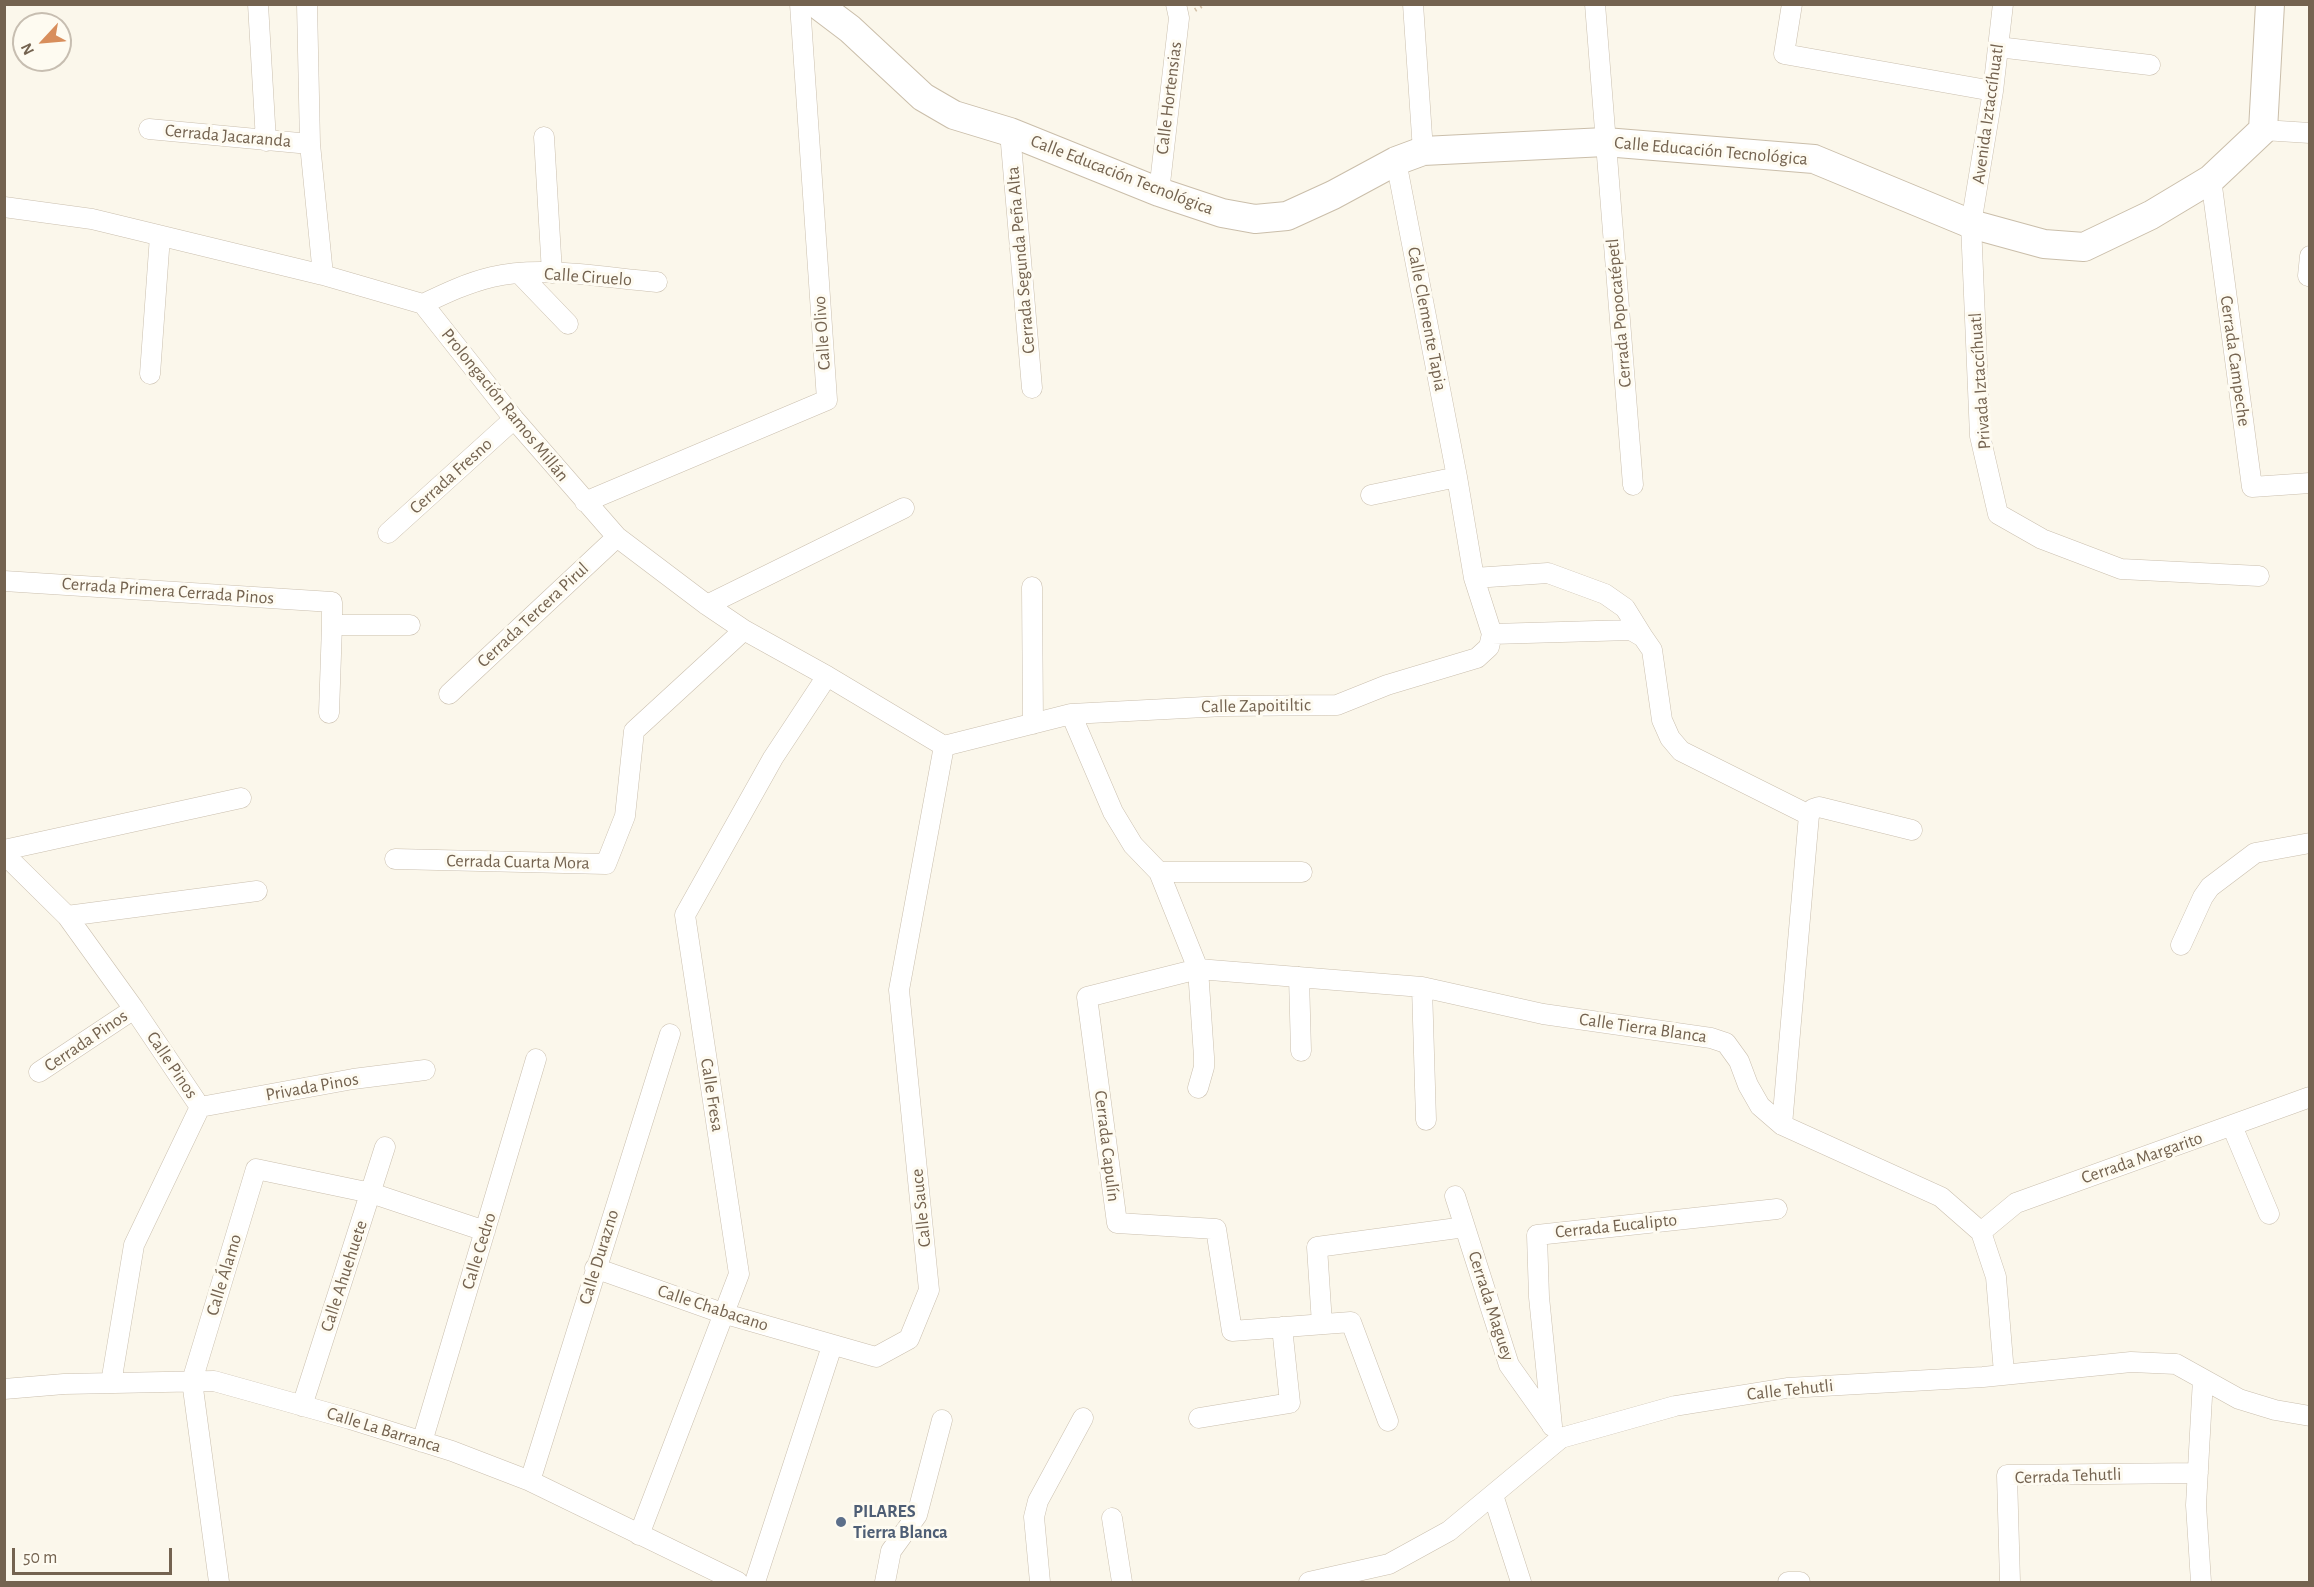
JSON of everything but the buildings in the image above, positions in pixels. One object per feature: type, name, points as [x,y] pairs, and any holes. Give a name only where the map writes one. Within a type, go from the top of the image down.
[{"type":"street","points":[[258,4],[266,141]]},
{"type":"street","name":"Cerrada Jacaranda","points":[[149,129],[310,144],[307,4]]},
{"type":"street","name":"Calle Olivo","points":[[585,502],[827,400],[800,4]]},
{"type":"street","name":"Calle Educación Tecnológica","points":[[817,4],[850,29],[924,97],[954,115],[1010,132],[1159,192],[1222,213],[1255,219],[1287,216],[1334,195],[1396,161],[1423,151],[1605,142],[1814,159],[1971,224],[2044,244],[2084,247],[2151,215],[2211,178],[2263,130]]},
{"type":"street","name":"Calle Hortensias","points":[[1159,192],[1179,18],[1176,4]]},
{"type":"street","points":[[1413,4],[1423,151]]},
{"type":"street","name":"Cerrada Popocatépetl","points":[[1595,4],[1632,485]]},
{"type":"street","points":[[1792,4],[1784,54],[1993,91]]},
{"type":"street","name":"Avenida Iztaccíhuatl","points":[[1971,224],[1993,91],[2003,4]]},
{"type":"street","points":[[2270,4],[2268,77],[2263,130],[2310,133]]},
{"type":"street","points":[[1998,47],[2150,65]]},
{"type":"street","name":"Cerrada Segunda Peña Alta","points":[[1010,132],[1032,388]]},
{"type":"street","points":[[544,137],[552,273]]},
{"type":"street","points":[[310,144],[322,275]]},
{"type":"street","name":"Calle Clemente Tapia","points":[[1396,161],[1457,477],[1474,578]]},
{"type":"street","name":"Cerrada Campeche","points":[[2211,178],[2252,487],[2310,483]]},
{"type":"street","points":[[4,207],[92,219],[322,275],[423,304]]},
{"type":"street","name":"Privada Iztaccíhuatl","points":[[1971,224],[1980,435],[1998,514],[2042,539],[2121,569],[2259,576]]},
{"type":"street","points":[[150,374],[160,236]]},
{"type":"street","points":[[519,273],[568,324]]},
{"type":"street","name":"Calle Ciruelo","points":[[423,304],[460,286],[493,276],[519,273],[552,273],[657,282]]},
{"type":"street","name":"Prolongación Ramos Millán","points":[[423,304],[514,419],[617,537],[744,630],[827,676],[944,746]]},
{"type":"street","name":"Cerrada Fresno","points":[[388,532],[514,419]]},
{"type":"street","points":[[1371,495],[1457,477]]},
{"type":"street","points":[[707,605],[904,508]]},
{"type":"street","name":"Cerrada Tercera Pirul","points":[[449,694],[617,537]]},
{"type":"street","points":[[1643,637],[1631,630],[1492,634],[1474,578],[1548,573],[1605,594],[1625,608],[1652,650],[1662,720],[1670,738],[1681,751],[1809,815]]},
{"type":"street","name":"Cerrada Primera Cerrada Pinos","points":[[4,581],[332,602],[332,625]]},
{"type":"street","points":[[1032,587],[1033,724]]},
{"type":"street","points":[[329,713],[332,625],[410,625]]},
{"type":"street","name":"Cerrada Cuarta Mora","points":[[395,859],[606,864],[625,816],[634,731],[744,630]]},
{"type":"street","name":"Calle Zapoitiltic","points":[[944,746],[1071,714],[1224,706],[1337,705],[1387,685],[1477,658],[1488,647],[1492,634]]},
{"type":"street","name":"Calle Fresa","points":[[639,1535],[738,1274],[685,915],[773,758],[827,676]]},
{"type":"street","points":[[1071,714],[1113,812],[1133,845],[1159,872],[1198,969],[1204,1057],[1204,1067],[1198,1088]]},
{"type":"street","name":"Calle Sauce","points":[[832,1346],[876,1358],[909,1339],[929,1290],[899,990],[944,746]]},
{"type":"street","points":[[4,852],[241,798]]},
{"type":"street","points":[[1782,1125],[1809,815],[1813,809],[1819,807],[1912,830]]},
{"type":"street","points":[[2181,945],[2210,887],[2255,854],[2310,843]]},
{"type":"street","name":"Calle Pinos","points":[[4,852],[66,916],[134,1009],[200,1107],[134,1245],[111,1383]]},
{"type":"street","points":[[1159,872],[1302,872]]},
{"type":"street","points":[[66,916],[257,891]]},
{"type":"street","name":"Calle Tierra Blanca","points":[[1087,998],[1198,969],[1422,987],[1543,1014],[1711,1038],[1726,1043],[1739,1061],[1760,1106],[1782,1125],[1941,1197],[1981,1232]]},
{"type":"street","points":[[1299,977],[1301,1051]]},
{"type":"street","points":[[1422,987],[1426,1120]]},
{"type":"street","name":"Cerrada Capulín","points":[[1087,998],[1116,1222],[1216,1229],[1232,1331],[1350,1322],[1388,1421]]},
{"type":"street","name":"Cerrada Pinos","points":[[39,1072],[134,1009]]},
{"type":"street","name":"Calle Durazno","points":[[530,1481],[670,1034]]},
{"type":"street","name":"Calle Cedro","points":[[422,1442],[536,1059]]},
{"type":"street","name":"Privada Pinos","points":[[200,1107],[353,1079],[426,1070]]},
{"type":"street","name":"Cerrada Margarito","points":[[1981,1232],[2016,1203],[2310,1097]]},
{"type":"street","points":[[2232,1126],[2269,1214]]},
{"type":"street","name":"Calle Ahuehuete","points":[[302,1406],[385,1147]]},
{"type":"street","name":"Calle Álamo","points":[[192,1382],[256,1169],[371,1192]]},
{"type":"street","points":[[371,1192],[485,1231]]},
{"type":"street","name":"Cerrada Maguey","points":[[1455,1196],[1509,1365],[1557,1432]]},
{"type":"street","name":"Cerrada Eucalipto","points":[[1557,1432],[1539,1297],[1537,1234],[1777,1209]]},
{"type":"street","points":[[1322,1324],[1317,1247],[1465,1227]]},
{"type":"street","points":[[1981,1232],[1996,1277],[2004,1373]]},
{"type":"street","name":"Calle Chabacano","points":[[595,1268],[722,1313],[832,1346]]},
{"type":"street","points":[[1199,1418],[1290,1404],[1282,1327]]},
{"type":"street","points":[[755,1582],[832,1346]]},
{"type":"street","name":"Calle Tehutli","points":[[1309,1582],[1389,1564],[1449,1531],[1492,1495],[1557,1432],[1675,1406],[1787,1388],[1983,1377],[2004,1373],[2131,1362],[2176,1364],[2239,1399],[2276,1410],[2310,1416]]},
{"type":"street","points":[[2201,1582],[2196,1505],[2203,1379]]},
{"type":"street","name":"Calle La Barranca","points":[[5,1388],[214,1381],[422,1442],[530,1481],[729,1580]]},
{"type":"street","points":[[192,1382],[219,1582]]},
{"type":"street","points":[[1040,1582],[1034,1517],[1038,1501],[1083,1418]]},
{"type":"street","points":[[885,1582],[891,1551],[916,1515],[942,1420]]},
{"type":"street","name":"Cerrada Tehutli","points":[[2010,1582],[2007,1475],[2198,1473]]},
{"type":"street","points":[[1492,1495],[1521,1582]]},
{"type":"street","points":[[1112,1518],[1122,1582]]},
{"type":"street","points":[[1788,1582],[1800,1582]]},
{"type":"place","name":"PILARES Tierra Blanca","points":[[841,1522]]}]
